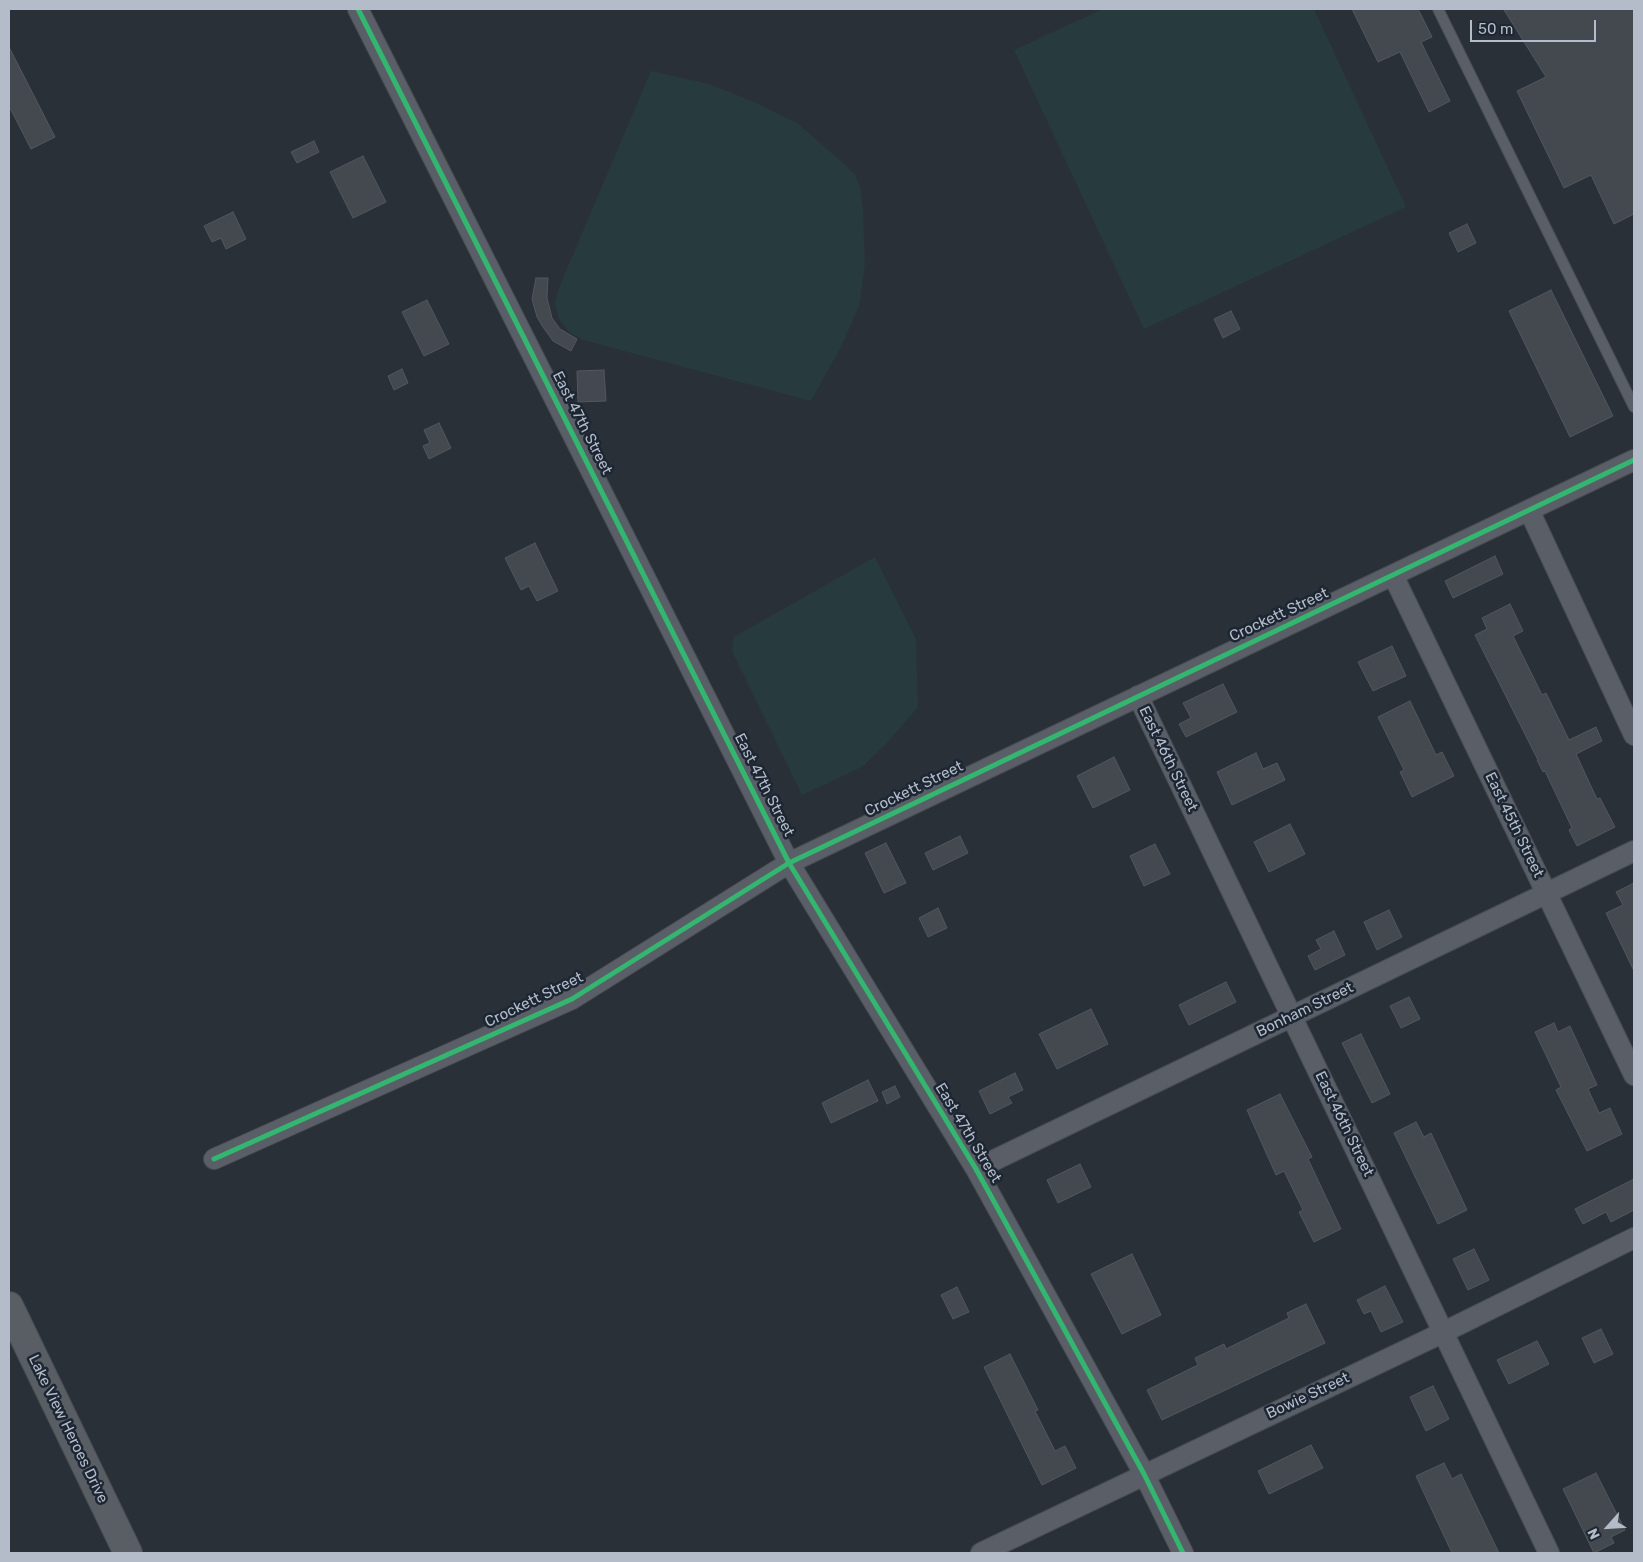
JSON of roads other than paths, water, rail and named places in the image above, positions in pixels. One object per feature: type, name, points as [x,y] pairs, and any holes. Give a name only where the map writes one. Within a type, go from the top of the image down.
[{"type":"street","name":"East 47th Street","points":[[358,9],[790,863],[976,1169],[1144,1474],[1183,1553]]},
{"type":"street","name":"Crockett Street","points":[[214,1159],[572,999],[790,863],[1634,460]]},
{"type":"street","points":[[1529,510],[1634,735]]},
{"type":"street","name":"East 45th Street","points":[[1393,575],[1634,1075]]},
{"type":"street","name":"East 46th Street","points":[[1138,696],[1549,1553]]},
{"type":"street","name":"Bonham Street","points":[[976,1169],[1634,851]]},
{"type":"street","name":"Bowie Street","points":[[981,1553],[1444,1332],[1634,1238]]},
{"type":"street","name":"Lake View Heroes Drive","points":[[9,1306],[128,1553]]},
{"type":"lane","points":[[1438,9],[1634,407]]}]
